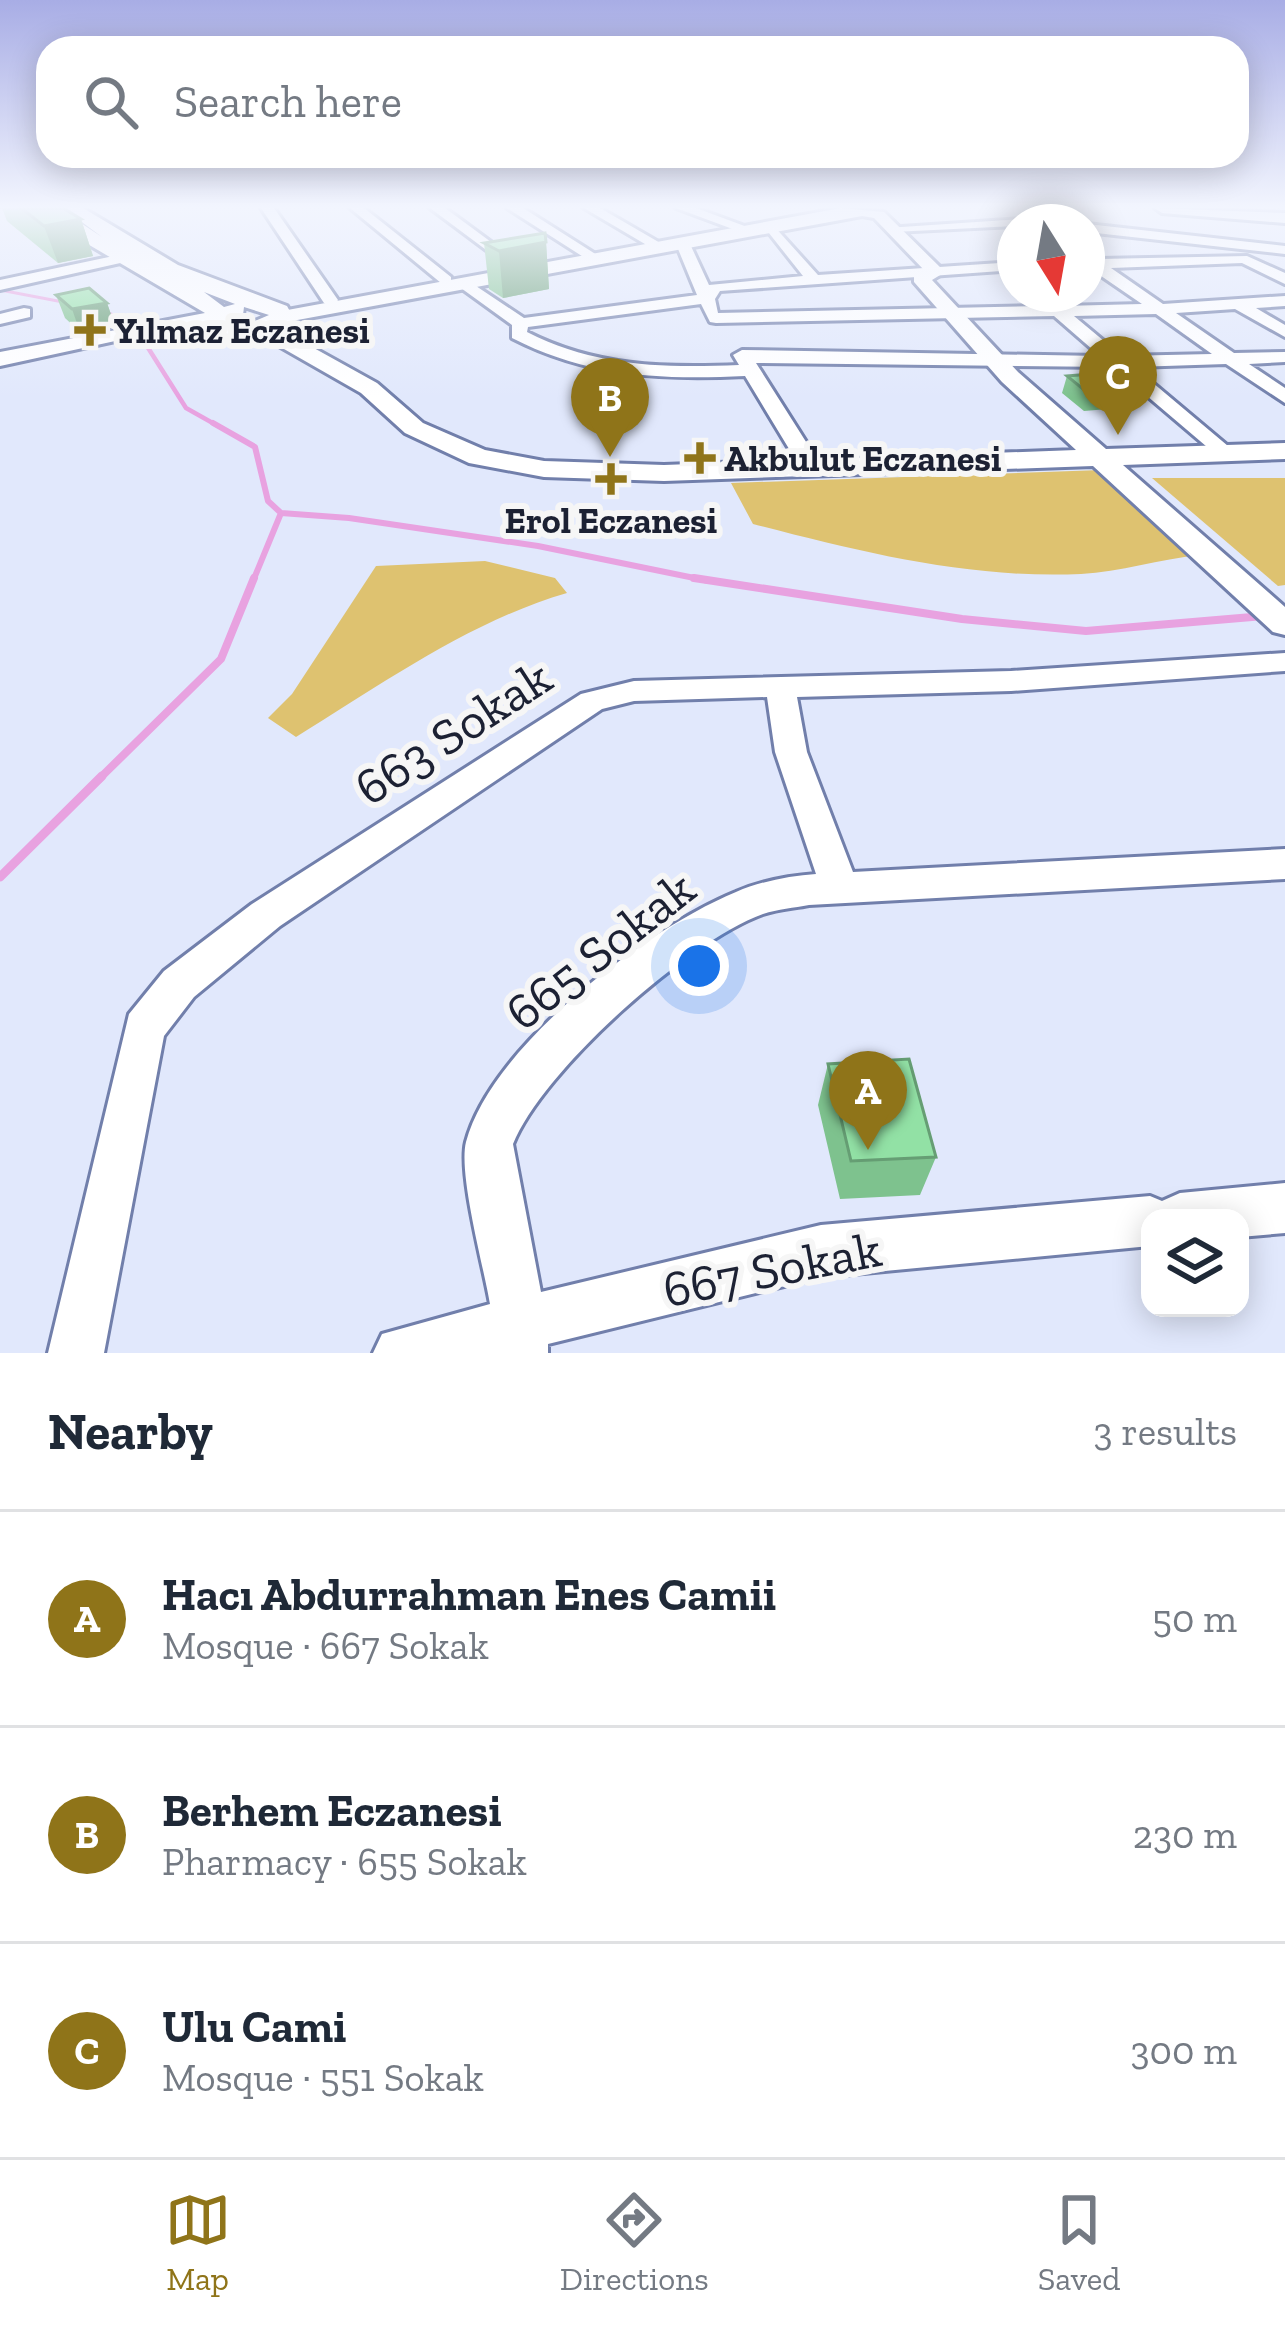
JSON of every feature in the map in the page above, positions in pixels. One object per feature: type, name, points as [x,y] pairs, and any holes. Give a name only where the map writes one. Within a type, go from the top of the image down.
[{"type":"main road","points":[[158,271],[202,299],[229,325]]},
{"type":"main road","points":[[167,271],[276,322]]},
{"type":"main road","points":[[0,363],[159,334],[276,322]]},
{"type":"street","points":[[6,283],[62,271]]},
{"type":"street","points":[[310,271],[330,300]]},
{"type":"street","points":[[440,271],[520,323],[707,298],[715,287],[952,271]]},
{"type":"street","points":[[276,322],[504,271]]},
{"type":"street","points":[[276,322],[330,300],[519,271]]},
{"type":"street","points":[[695,271],[716,318],[811,467]]},
{"type":"street","points":[[807,271],[815,281]]},
{"type":"street","points":[[1185,271],[1198,279]]},
{"type":"street","points":[[936,272],[920,278],[995,361],[1285,625]]},
{"type":"street","points":[[1105,272],[1285,397]]},
{"type":"street","points":[[1217,291],[1285,332]]},
{"type":"street","points":[[1105,308],[1285,301]]},
{"type":"street","points":[[716,318],[997,310]]},
{"type":"street","points":[[1059,312],[1220,451]]},
{"type":"street","points":[[0,319],[24,314]]},
{"type":"street","points":[[276,322],[369,388],[414,428],[478,457],[544,470],[811,467],[1285,451]]},
{"type":"street","points":[[520,323],[518,334],[554,356],[608,370],[1285,357]]},
{"type":"street","name":"663 Sokak","points":[[76,1353],[144,1028],[179,984],[266,915],[592,701],[634,692],[1011,682],[1285,662]]},
{"type":"street","points":[[780,685],[791,752],[827,863],[840,888]]},
{"type":"street","name":"665 Sokak","points":[[521,1338],[488,1145],[529,1072],[594,1011],[696,934],[749,903],[840,888],[1285,864]]},
{"type":"street","points":[[1249,1211],[1285,1208]]},
{"type":"street","name":"667 Sokak","points":[[401,1353],[521,1338],[821,1251],[1141,1222]]},
{"type":"shaded area","points":[[1101,470],[1199,555],[1081,574],[956,568],[753,524],[731,483]]},
{"type":"shaded area","points":[[1152,478],[1285,478],[1285,585],[1278,586]]},
{"type":"shaded area","points":[[485,561],[555,578],[567,593],[461,637],[296,737],[268,718],[292,694],[376,566]]},
{"type":"building","points":[[89,288],[107,303],[72,309],[56,295]]},
{"type":"building","points":[[1103,373],[1126,391],[1089,394],[1067,376]]},
{"type":"building","points":[[909,1059],[936,1157],[851,1161],[828,1064]]},
{"type":"waterway","points":[[0,290],[63,302]]},
{"type":"waterway","points":[[107,313],[133,324]]},
{"type":"waterway","points":[[145,343],[186,408],[218,426]]},
{"type":"waterway","points":[[213,423],[255,447],[268,501],[281,513]]},
{"type":"waterway","points":[[253,581],[281,513]]},
{"type":"waterway","points":[[281,513],[349,518],[538,546],[695,578]]},
{"type":"waterway","points":[[99,779],[221,659],[254,578]]},
{"type":"waterway","points":[[695,578],[962,619],[1086,631],[1264,616]]},
{"type":"waterway","points":[[695,578],[709,581]]},
{"type":"waterway","points":[[0,877],[102,776]]},
{"type":"place","name":"Yılmaz Eczanesi","points":[[90,330]]},
{"type":"place","name":"Ulu Cami","points":[[1118,435]]},
{"type":"place","name":"Berhem Eczanesi","points":[[610,457]]},
{"type":"place","name":"Akbulut Eczanesi","points":[[700,458]]},
{"type":"place","name":"Erol Eczanesi","points":[[611,479]]},
{"type":"place","name":"Hacı Abdurrahman Enes Camii","points":[[868,1150]]}]
